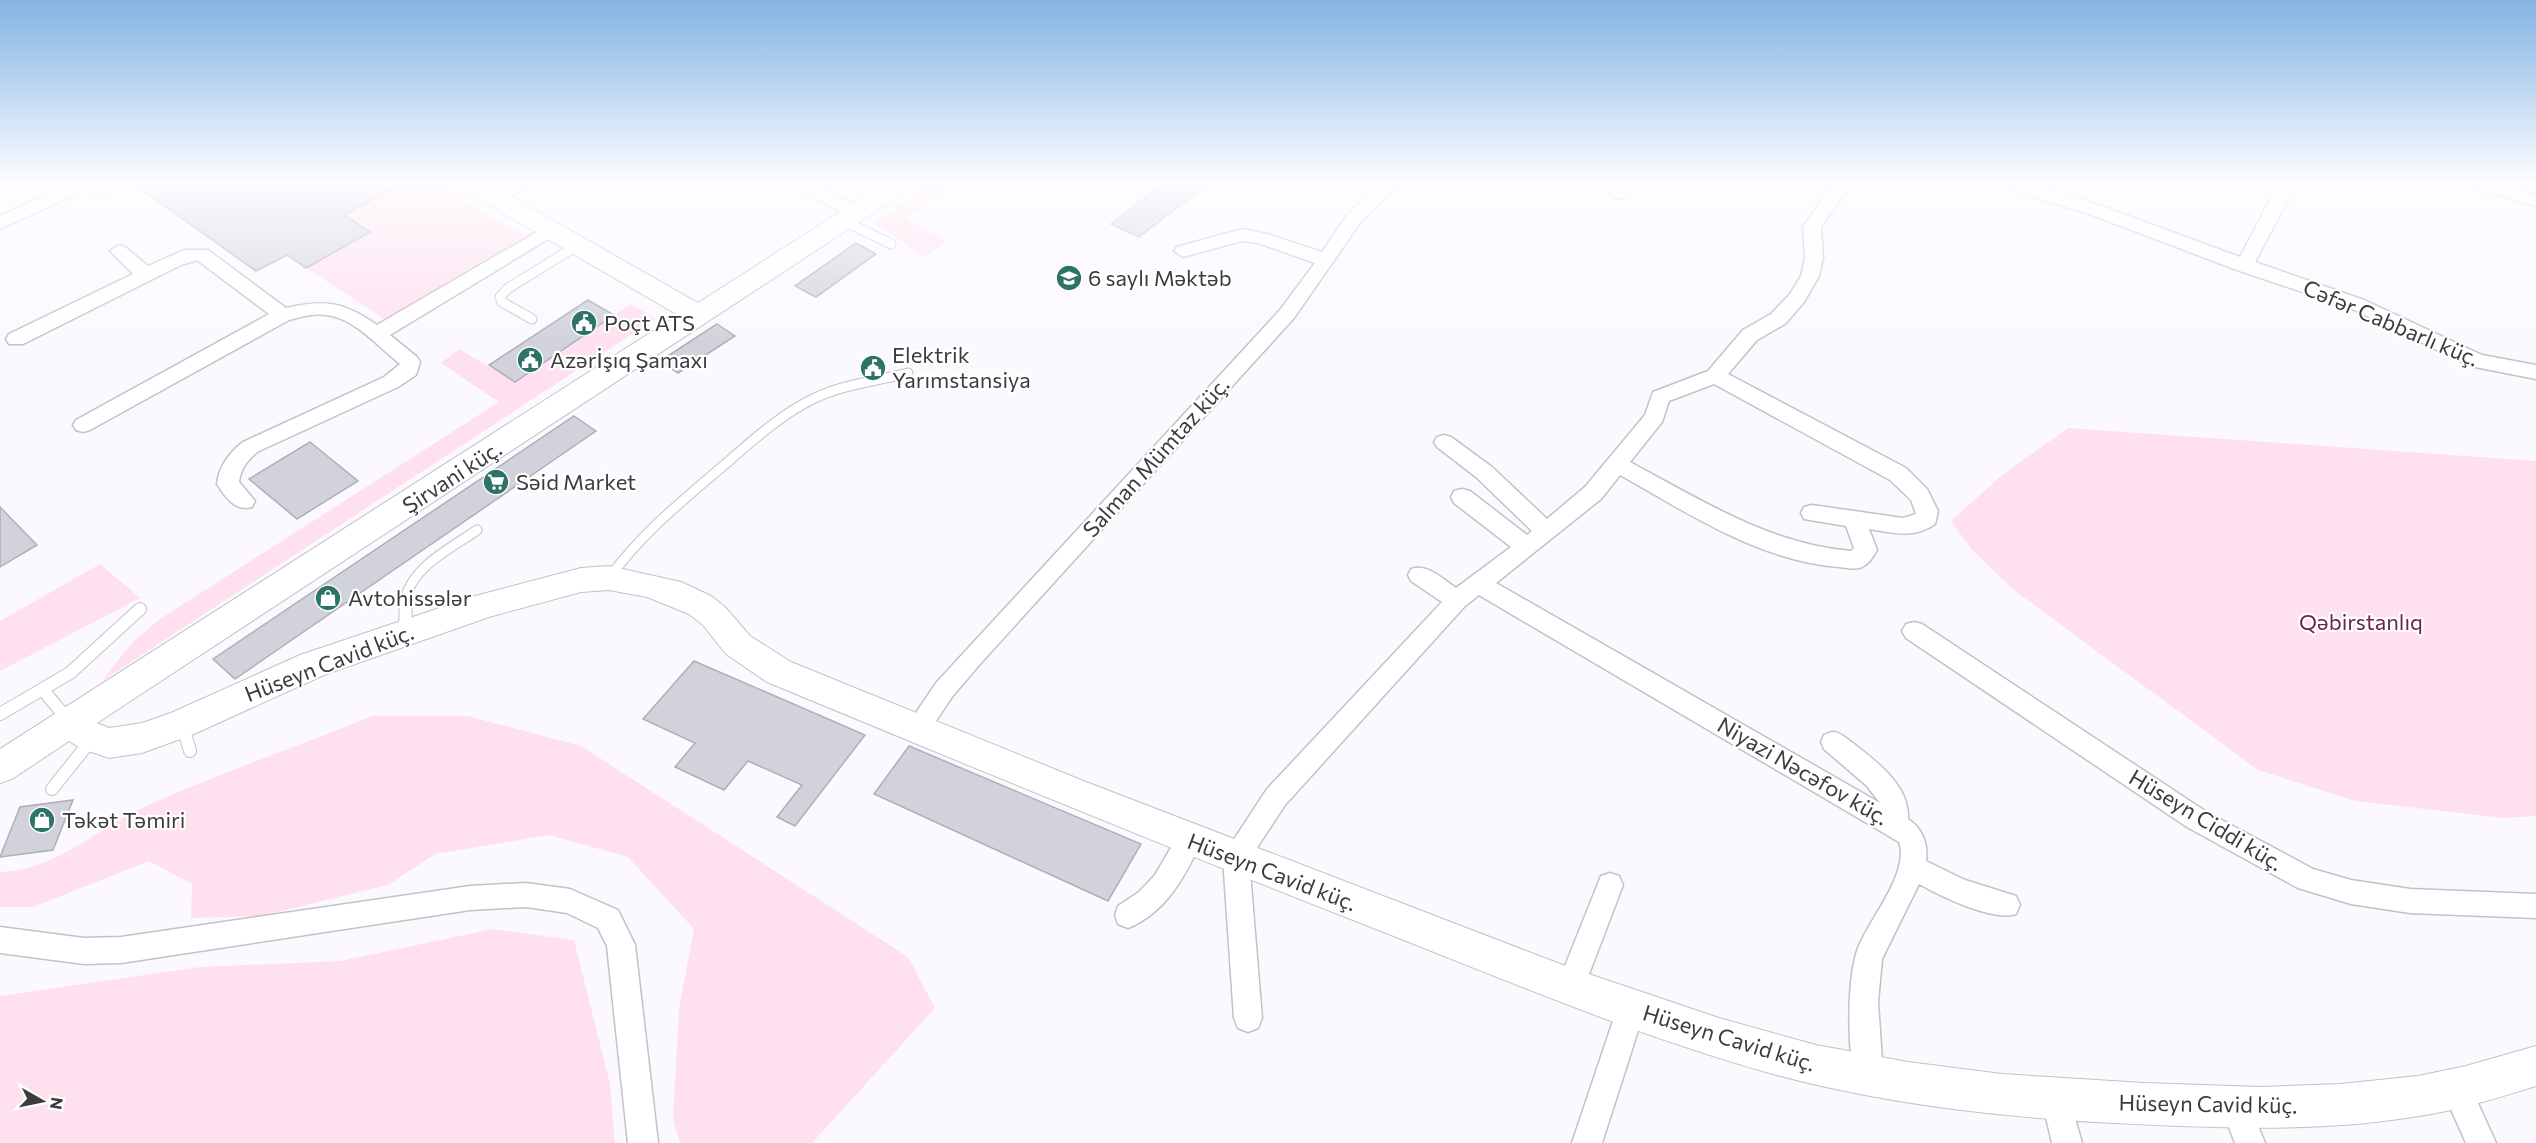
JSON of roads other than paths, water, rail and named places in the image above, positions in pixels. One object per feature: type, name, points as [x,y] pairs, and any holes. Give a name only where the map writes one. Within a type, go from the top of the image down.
[{"type":"street","points":[[376,335],[540,236]]},
{"type":"street","points":[[565,236],[700,316]]},
{"type":"street","name":"Şirvani küç.","points":[[0,768],[81,731],[822,236]]},
{"type":"street","points":[[1183,251],[1241,236]]},
{"type":"street","points":[[1245,236],[1262,238],[1325,260]]},
{"type":"street","name":"Salman Mümtaz küç.","points":[[917,729],[944,690],[972,657],[1287,314],[1309,286],[1341,236]]},
{"type":"street","points":[[1248,1018],[1236,858],[1276,797],[1457,600],[1593,494],[1619,465],[1655,417],[1660,397],[1715,376],[1750,335],[1778,319],[1797,298],[1810,276],[1814,258],[1813,236]]},
{"type":"street","name":"Cəfər Cabbarlı küç.","points":[[2164,236],[2357,304],[2477,361],[2536,372]]},
{"type":"street","points":[[2244,266],[2260,236]]},
{"type":"street","points":[[119,251],[146,275]]},
{"type":"street","points":[[16,339],[191,254],[201,254],[283,315]]},
{"type":"street","points":[[83,424],[283,315],[312,309],[331,309],[348,316],[410,362],[409,370],[391,382],[250,447],[241,454],[231,464],[228,484],[244,501]]},
{"type":"street","points":[[1715,376],[1863,453],[1898,474],[1919,495],[1927,511],[1927,518],[1917,525],[1903,526],[1812,513]]},
{"type":"street","points":[[1444,442],[1484,472],[1547,532]]},
{"type":"street","points":[[1619,465],[1745,533],[1838,560],[1856,560],[1866,550],[1854,519]]},
{"type":"street","points":[[1462,497],[1527,547]]},
{"type":"street","points":[[1419,575],[1457,600]]},
{"type":"street","name":"Hüseyn Cavid küç.","points":[[81,731],[109,743],[142,738],[186,737],[312,665],[539,590],[581,580],[609,578],[670,591],[700,605],[752,657],[779,672],[917,729],[1189,840],[1631,1009],[1769,1053],[1868,1075],[1946,1088],[2057,1100],[2237,1109],[2379,1101],[2457,1089],[2536,1066]]},
{"type":"street","name":"Niyazi Nəcəfov küç.","points":[[1478,583],[1895,825],[1910,836],[1915,850],[1913,867]]},
{"type":"street","name":"Hüseyn Ciddi küç.","points":[[1914,631],[2196,819],[2307,879],[2351,892],[2410,901],[2536,906]]},
{"type":"street","points":[[1833,742],[1888,791],[1898,812],[1895,825]]},
{"type":"street","points":[[1128,915],[1146,905],[1165,885],[1189,840]]},
{"type":"street","points":[[1868,1075],[1864,988],[1869,957],[1913,867],[1943,886],[1970,896],[2007,905]]},
{"type":"street","points":[[1571,986],[1610,885]]},
{"type":"street","points":[[0,940],[84,951],[121,950],[470,898],[526,895],[570,901],[608,919],[621,945],[643,1143]]},
{"type":"street","points":[[1587,1143],[1631,1009]]},
{"type":"street","points":[[2457,1089],[2481,1143]]},
{"type":"street","points":[[2057,1100],[2067,1143]]},
{"type":"street","points":[[2237,1109],[2250,1143]]},
{"type":"lane","points":[[880,236],[891,244]]},
{"type":"lane","points":[[532,319],[502,302],[500,297],[507,289],[578,244]]},
{"type":"lane","points":[[609,578],[627,552],[658,520],[760,434],[795,408],[818,397],[908,373]]},
{"type":"lane","points":[[405,633],[407,590],[411,582],[422,570],[477,530]]},
{"type":"lane","points":[[0,714],[70,673],[100,649],[140,609]]},
{"type":"lane","points":[[43,690],[81,731],[52,789]]},
{"type":"place","name":"6 saylı Məktəb","points":[[1069,278]]},
{"type":"place","name":"Poçt ATS","points":[[584,323]]},
{"type":"place","name":"Azərİşıq Şamaxı","points":[[530,360]]},
{"type":"place","name":"Elektrik Yarımstansiya","points":[[873,368]]},
{"type":"place","name":"Səid Market","points":[[496,482]]},
{"type":"place","name":"Avtohissələr","points":[[328,598]]},
{"type":"place","name":"Təkət Təmiri","points":[[42,820]]},
{"type":"park label","name":"Qəbirstanlıq","points":[[2361,622]]}]
